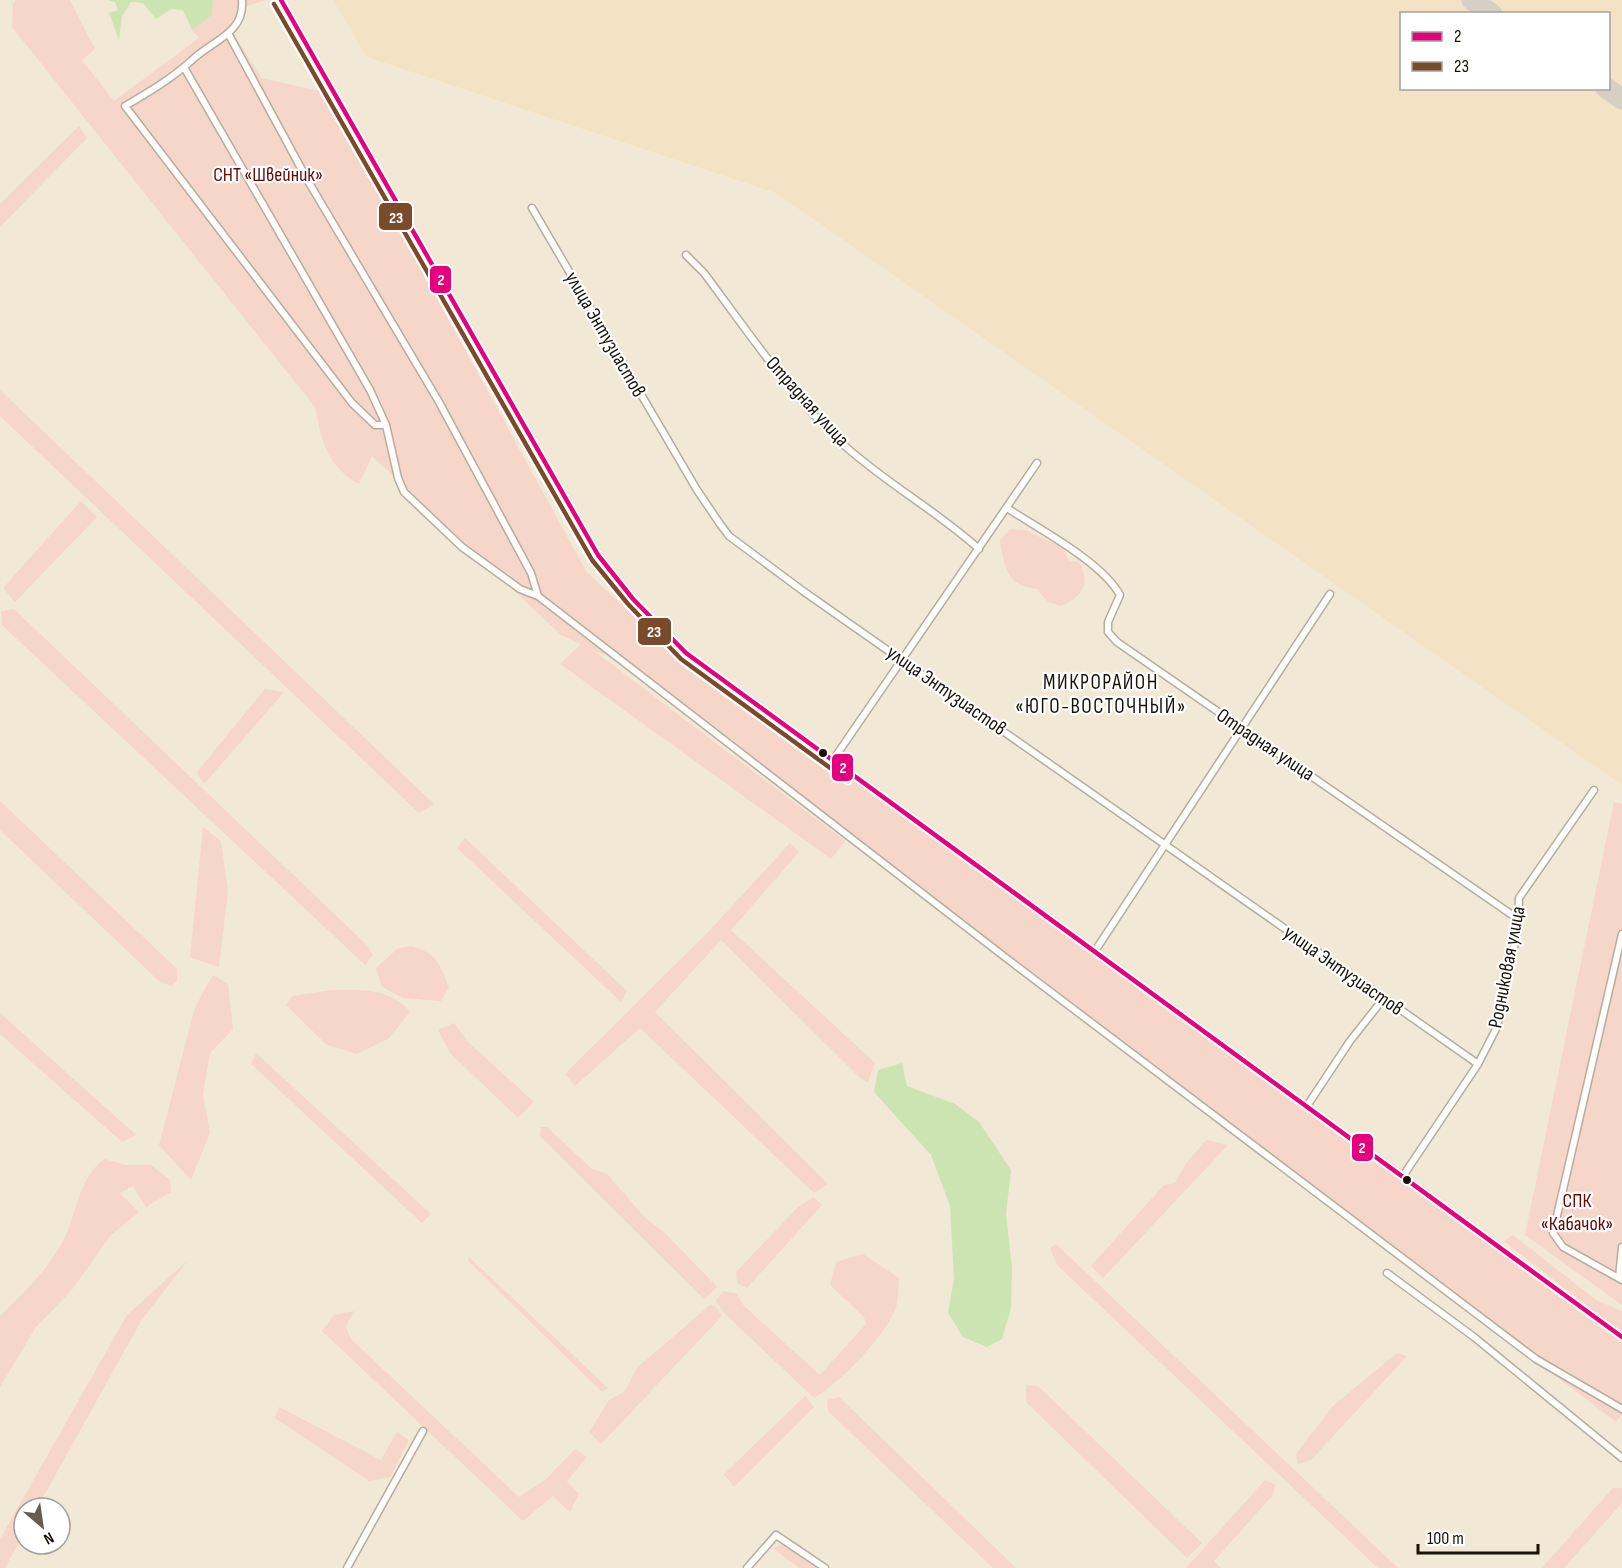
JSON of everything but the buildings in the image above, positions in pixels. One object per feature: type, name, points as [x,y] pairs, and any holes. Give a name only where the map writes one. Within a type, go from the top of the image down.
[{"type":"street","points":[[242,0],[243,11],[229,35],[191,61],[185,69],[126,106],[352,403],[375,424],[386,425]]},
{"type":"street","points":[[281,0],[598,555],[633,599],[686,653],[1622,1337]]},
{"type":"street","points":[[229,35],[308,181],[439,402],[531,573],[538,596]]},
{"type":"street","points":[[185,69],[370,390],[386,425],[398,478],[404,492],[462,548],[520,588],[538,596],[1001,954],[1536,1359],[1622,1409]]},
{"type":"street","name":"улица Энтузиастов","points":[[532,208],[697,490],[729,536],[803,591],[901,657],[1478,1064]]},
{"type":"street","name":"Отрадная улица","points":[[686,255],[704,273],[818,418],[839,440],[959,531],[979,549]]},
{"type":"street","points":[[832,760],[1037,463]]},
{"type":"street","name":"Отрадная улица","points":[[1007,508],[1096,568],[1117,589],[1120,595],[1108,622],[1108,632],[1117,642],[1518,919]]},
{"type":"street","points":[[1095,951],[1330,594]]},
{"type":"street","name":"Родниковая улица","points":[[1403,1176],[1478,1064],[1497,1027],[1518,919],[1519,898],[1594,790]]},
{"type":"street","points":[[1622,934],[1553,1233],[1563,1247],[1620,1279],[1622,1247]]},
{"type":"street","points":[[1307,1106],[1350,1041],[1384,998]]},
{"type":"street","points":[[1387,1273],[1474,1337],[1622,1458]]},
{"type":"street","points":[[347,1568],[389,1488],[423,1431]]},
{"type":"street","points":[[747,1568],[776,1535],[825,1568]]},
{"type":"shaded area","points":[[108,0],[213,0],[212,15],[192,30],[183,10],[171,9],[156,19],[143,3],[131,2],[122,16],[119,40],[109,13],[118,10],[115,2]]},
{"type":"shaded area","points":[[333,0],[1622,0],[1622,785],[776,193],[367,57]]},
{"type":"shaded area","points":[[902,1063],[907,1086],[955,1104],[979,1122],[1011,1170],[1006,1214],[1012,1268],[1011,1308],[1002,1339],[987,1347],[963,1337],[948,1313],[954,1279],[950,1206],[931,1155],[874,1092],[878,1070]]},
{"type":"green space","name":"СНТ «Швейник»","points":[[16,0],[70,0],[95,49],[82,60],[114,101],[199,38],[192,30],[212,15],[213,0],[265,0],[239,9],[229,26],[261,78],[324,92],[586,571],[656,637],[1622,1343],[1622,1415],[1616,1422],[620,661],[593,650],[845,841],[831,859],[560,664],[581,644],[561,635],[372,456],[359,484],[348,477],[332,461],[327,452],[315,407],[12,27],[13,4]]},
{"type":"green space","points":[[79,126],[87,138],[0,227],[0,204]]},
{"type":"green space","points":[[0,390],[434,804],[419,813],[0,416]]},
{"type":"green space","points":[[81,501],[97,517],[15,602],[3,588]]},
{"type":"green space","points":[[1010,529],[1025,530],[1063,548],[1069,561],[1079,562],[1083,570],[1084,583],[1074,599],[1061,606],[1048,602],[1037,589],[1013,580],[1003,559],[1000,541]]},
{"type":"green space","points":[[14,609],[368,946],[373,955],[365,965],[2,625],[1,611]]},
{"type":"green space","points":[[265,689],[284,692],[204,784],[197,772]]},
{"type":"green space","points":[[0,801],[177,969],[177,981],[171,986],[159,981],[0,830]]},
{"type":"green space","name":"СПК «Кабачок»","points":[[1614,802],[1622,804],[1622,1305],[1525,1235]]},
{"type":"green space","points":[[203,827],[221,841],[228,891],[219,967],[190,957]]},
{"type":"green space","points":[[465,838],[627,991],[621,1002],[457,848]]},
{"type":"green space","points":[[790,843],[799,852],[731,930],[875,1063],[868,1082],[861,1079],[721,940],[655,1012],[828,1184],[814,1193],[640,1028],[575,1086],[565,1074],[710,930]]},
{"type":"green space","points":[[411,946],[432,956],[439,965],[449,987],[441,1001],[403,998],[382,987],[376,968],[397,949]]},
{"type":"green space","points":[[213,975],[228,984],[233,1029],[210,1053],[203,1094],[210,1133],[191,1180],[159,1145],[195,1007]]},
{"type":"green space","points":[[332,990],[364,990],[384,994],[402,1004],[410,1012],[388,1039],[357,1054],[327,1045],[286,1005],[292,996]]},
{"type":"green space","points":[[0,1013],[136,1135],[122,1142],[0,1034]]},
{"type":"green space","points":[[454,1023],[468,1042],[534,1102],[518,1118],[450,1053],[438,1030]]},
{"type":"green space","points":[[256,1053],[431,1214],[422,1223],[251,1064]]},
{"type":"green space","points":[[541,1127],[547,1127],[592,1169],[607,1174],[646,1219],[663,1231],[717,1287],[704,1299],[540,1136]]},
{"type":"green space","points":[[1206,1140],[1228,1145],[1103,1278],[1091,1266],[1164,1185],[1175,1183],[1185,1165]]},
{"type":"green space","points":[[104,1159],[126,1165],[151,1165],[170,1180],[171,1192],[146,1207],[133,1186],[120,1193],[139,1212],[110,1236],[71,1291],[36,1327],[0,1387],[0,1316],[33,1283],[55,1255],[67,1234],[87,1178]]},
{"type":"green space","points":[[814,1197],[822,1205],[747,1288],[737,1283],[736,1272],[798,1207]]},
{"type":"green space","points":[[1513,1235],[1596,1300],[1622,1311],[1622,1330],[1604,1319],[1504,1241]]},
{"type":"green space","points":[[1056,1244],[1398,1568],[1378,1568],[1057,1265],[1050,1248]]},
{"type":"green space","points":[[863,1254],[899,1278],[896,1306],[881,1333],[860,1359],[836,1382],[814,1398],[725,1314],[716,1301],[723,1291],[736,1293],[744,1306],[820,1375],[866,1324],[864,1317],[830,1285],[836,1262]]},
{"type":"green space","points":[[469,1257],[608,1388],[602,1392],[468,1261]]},
{"type":"green space","points":[[187,1261],[141,1321],[44,1496],[24,1496],[127,1315]]},
{"type":"green space","points":[[710,1305],[715,1306],[722,1316],[601,1444],[589,1432],[609,1400],[624,1392],[638,1367]]},
{"type":"green space","points":[[354,1311],[346,1327],[351,1339],[519,1497],[545,1480],[575,1449],[587,1457],[567,1481],[579,1494],[570,1512],[553,1496],[523,1521],[322,1331],[334,1315]]},
{"type":"green space","points":[[1397,1353],[1407,1356],[1311,1460],[1298,1464],[1296,1454],[1333,1406]]},
{"type":"green space","points":[[1026,1385],[1038,1386],[1202,1543],[1187,1558],[1026,1402]]},
{"type":"green space","points":[[805,1396],[814,1407],[734,1487],[724,1474]]},
{"type":"green space","points":[[839,1397],[1016,1568],[993,1568],[828,1411],[827,1400]]},
{"type":"green space","points":[[279,1407],[381,1460],[397,1432],[409,1440],[390,1477],[369,1481],[275,1418]]},
{"type":"green space","points":[[1265,1480],[1276,1485],[1272,1496],[1214,1561],[1221,1568],[1186,1568]]},
{"type":"green space","points":[[1613,1488],[1622,1488],[1622,1503],[1564,1568],[1542,1568]]},
{"type":"green space","points":[[12,1518],[12,1555],[5,1568],[0,1568],[0,1539]]},
{"type":"green space","points":[[789,1542],[797,1542],[824,1568],[799,1568],[773,1548]]},
{"type":"taxiway","points":[[1472,0],[1489,12]]},
{"type":"taxiway","points":[[1609,90],[1622,99]]},
{"type":"transit line","name":"2","points":[[281,0],[598,555],[633,599],[686,653],[1622,1337]]},
{"type":"transit line","name":"23","points":[[274,4],[592,560],[628,604],[681,659],[848,781]]},
{"type":"district","name":"МИКРОРАЙОН «ЮГО-ВОСТОЧНЫЙ»","points":[[1101,694]]}]
